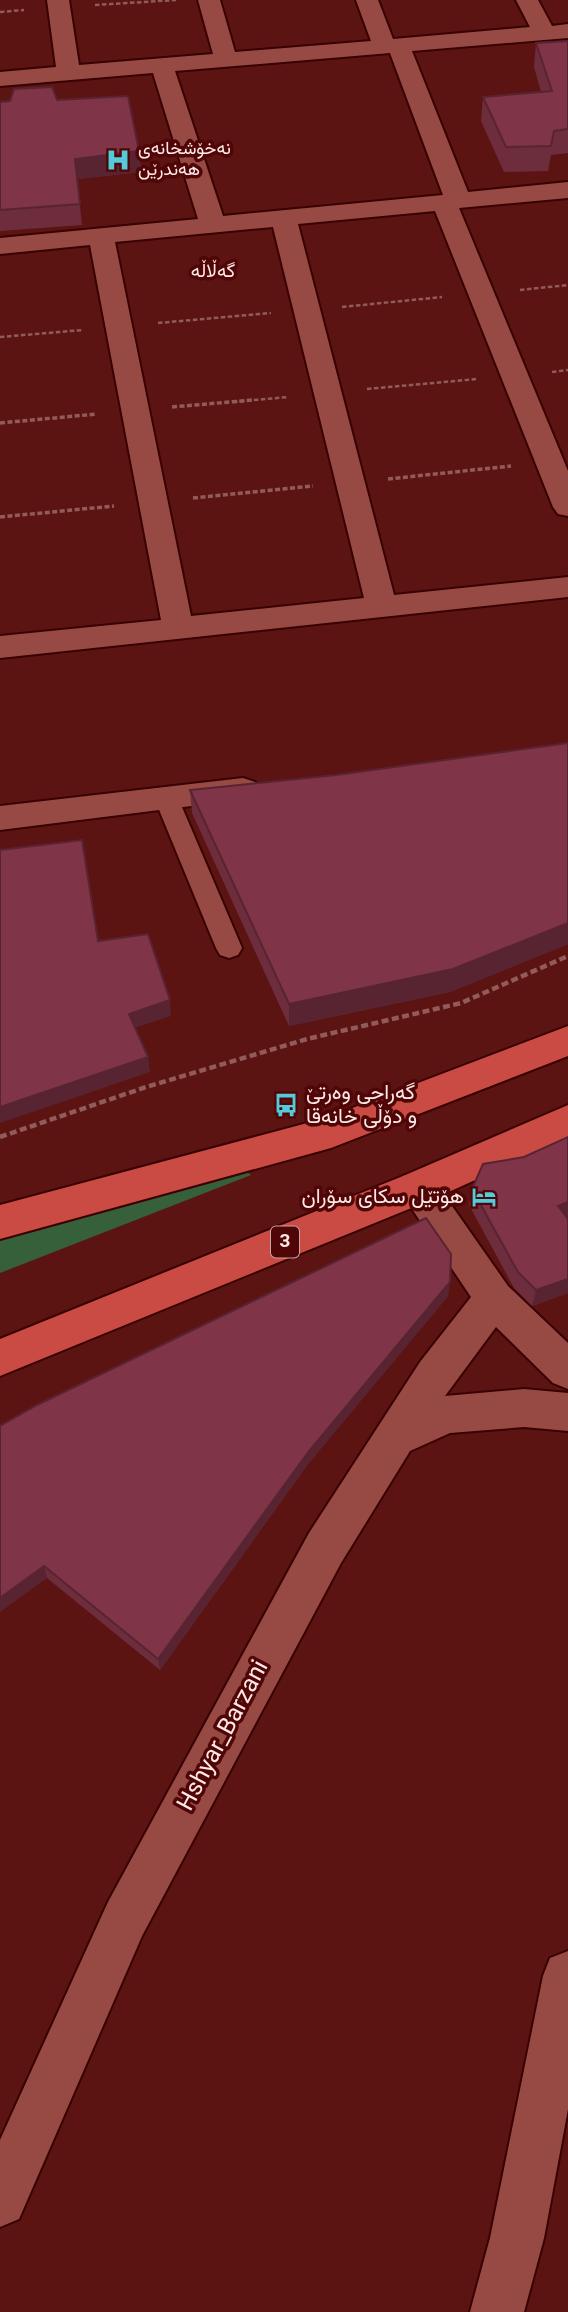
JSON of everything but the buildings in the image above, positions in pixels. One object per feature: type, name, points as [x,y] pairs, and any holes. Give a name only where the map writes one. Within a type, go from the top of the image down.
[{"type":"highway","points":[[0,1222],[331,1132],[568,1041]]},
{"type":"highway","name":"3","points":[[0,1358],[417,1188],[568,1121]]},
{"type":"street","points":[[58,0],[69,74]]},
{"type":"street","points":[[209,0],[226,60]]},
{"type":"street","points":[[367,0],[392,46],[515,376],[568,507]]},
{"type":"street","points":[[527,0],[544,33]]},
{"type":"street","points":[[0,79],[568,31]]},
{"type":"street","points":[[162,66],[213,225]]},
{"type":"street","points":[[0,246],[568,190]]},
{"type":"street","points":[[284,218],[382,607]]},
{"type":"street","points":[[101,236],[178,628]]},
{"type":"street","points":[[0,647],[568,587]]},
{"type":"street","points":[[0,818],[278,786]]},
{"type":"street","points":[[417,1188],[495,1298],[568,1370]]},
{"type":"street","name":"Hshyar_Barzani","points":[[0,2200],[125,1919],[325,1548],[435,1375],[495,1298]]},
{"type":"street","points":[[394,1437],[447,1414],[524,1408],[568,1412]]},
{"type":"street","points":[[497,2312],[517,2238],[568,1976]]},
{"type":"lane","points":[[167,800],[229,948]]},
{"type":"path","points":[[0,423],[568,370]]},
{"type":"path","points":[[0,517],[550,463]]},
{"type":"path","points":[[0,1137],[146,1087],[307,1039],[461,1003],[568,956]]},
{"type":"green space","points":[[239,1166],[251,1175],[0,1273],[0,1231]]},
{"type":"place","name":"نەخۆشخانەی هەندرێن","points":[[118,160]]},
{"type":"place","name":"گەراجی وەرتێ و دۆڵی خانەقا","points":[[286,1105]]},
{"type":"place","name":"هۆتێل سکای سۆران","points":[[484,1197]]},
{"type":"district","name":"گەڵاڵە","points":[[213,272]]}]
